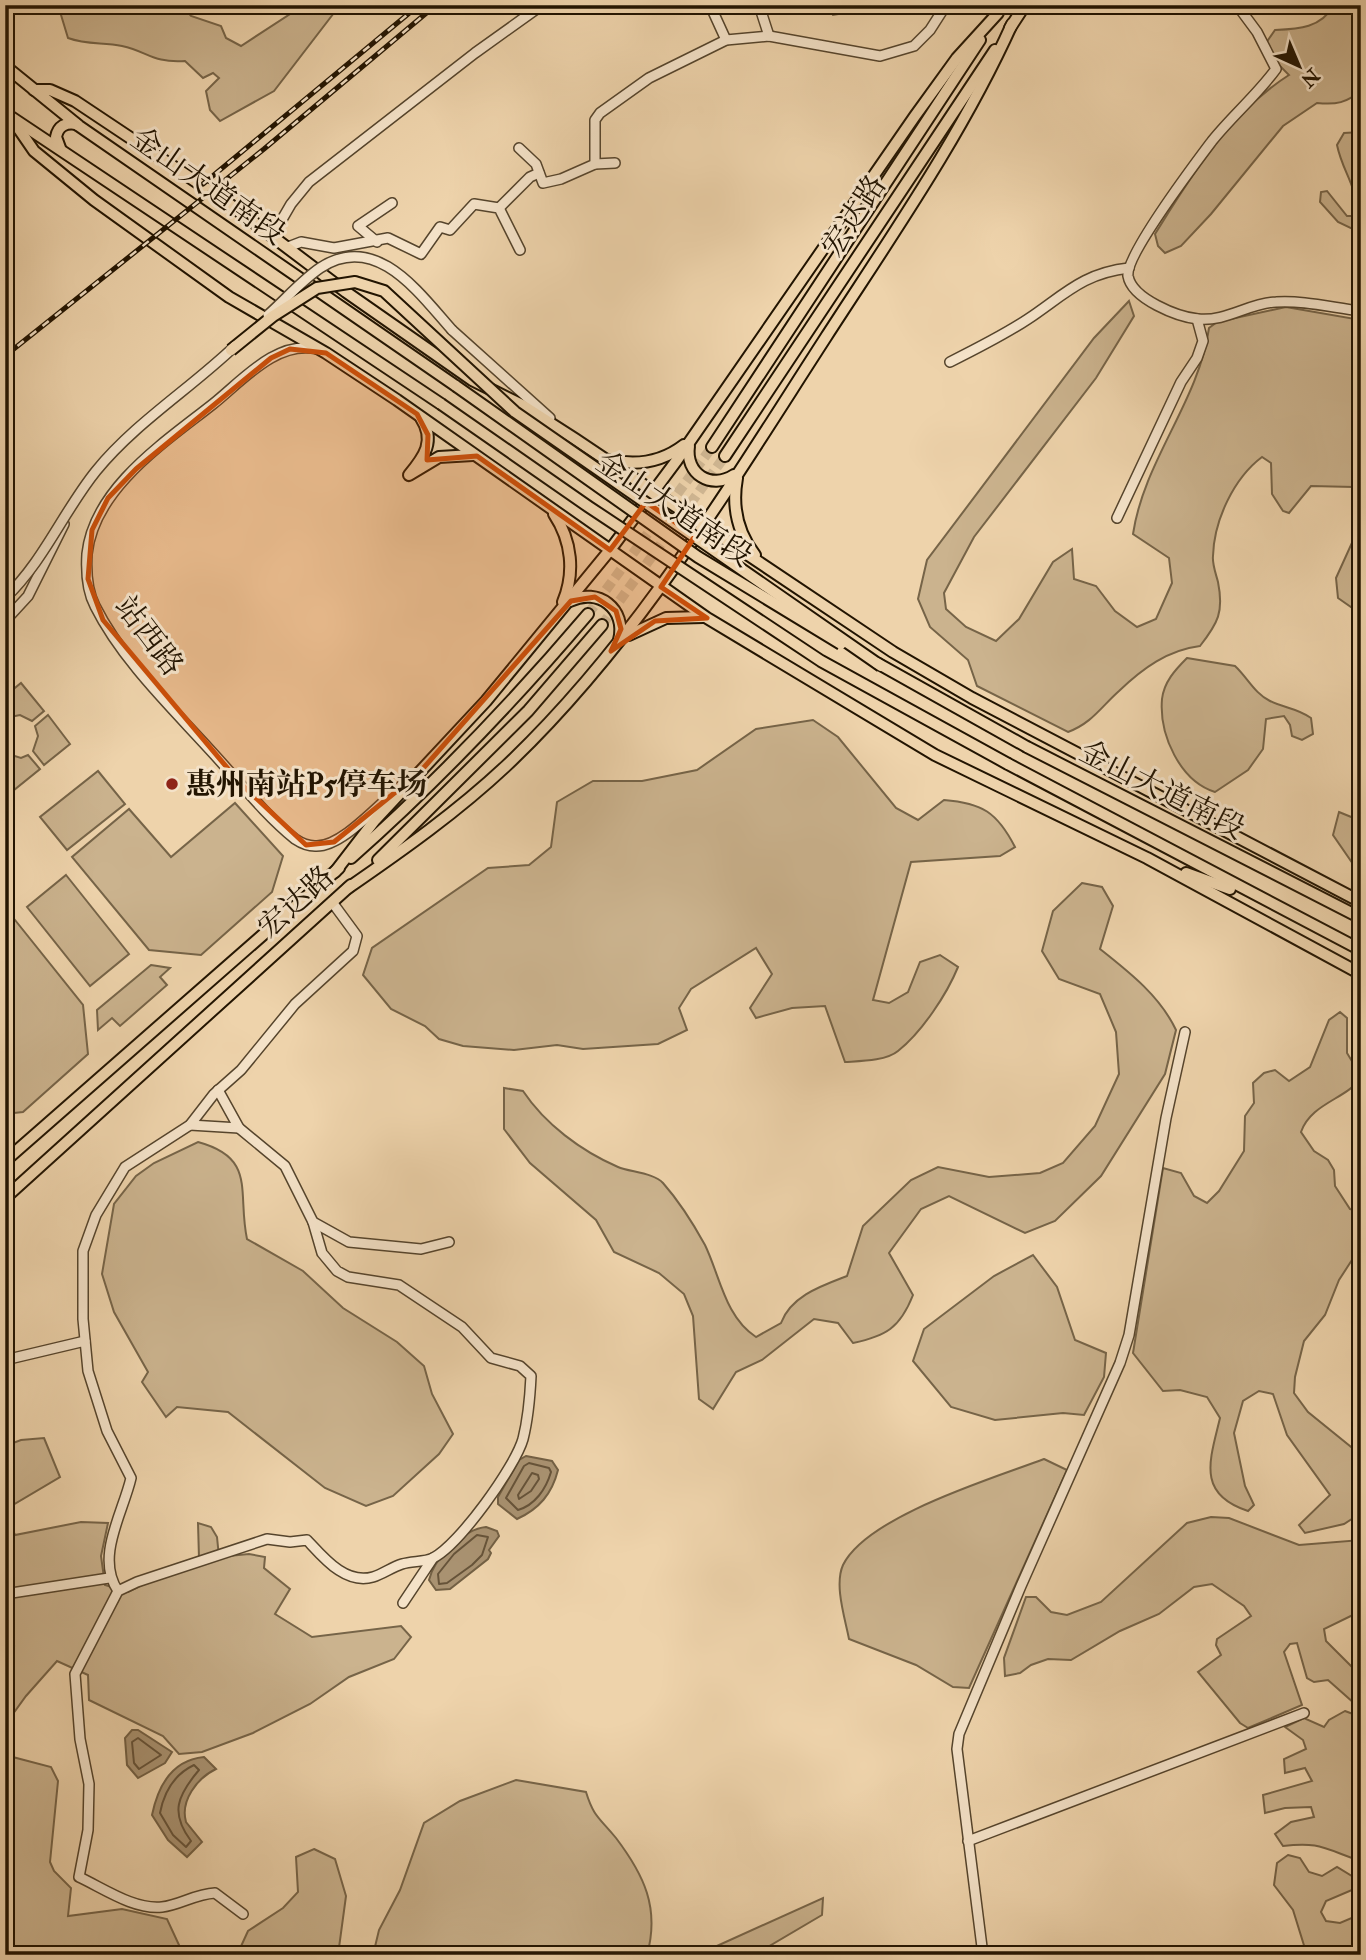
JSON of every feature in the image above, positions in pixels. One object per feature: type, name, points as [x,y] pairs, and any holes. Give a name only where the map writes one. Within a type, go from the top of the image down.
[{"type":"main road","name":"宏达路","points":[[725,456],[1025,5]]},
{"type":"main road","points":[[335,872],[376,820],[486,701],[610,550],[693,438],[922,106],[957,58],[1000,9]]},
{"type":"main road","name":"宏达路","points":[[712,447],[1000,9]]},
{"type":"main road","points":[[348,888],[441,822],[507,765],[615,647],[661,587],[739,471],[923,187],[984,86],[1012,24]]},
{"type":"main road","name":"金山大道南段","points":[[5,66],[79,126],[698,557],[881,666],[1027,747],[1361,918]]},
{"type":"main road","points":[[34,90],[50,90],[75,101],[273,235],[346,292],[472,380],[522,405],[575,439],[893,652],[972,698],[1361,902]]},
{"type":"main road","points":[[9,116],[34,151],[94,200],[229,297],[326,353],[417,414],[707,618],[935,755],[1147,858],[1361,974]]},
{"type":"main road","name":"金山大道南段","points":[[9,116],[821,661],[1268,904],[1361,950]]},
{"type":"main road","points":[[61,149],[56,142],[59,129],[70,123],[79,126]]},
{"type":"main road","points":[[232,350],[273,316],[317,288],[355,282],[383,291],[515,412],[881,666]]},
{"type":"main road","points":[[417,414],[427,429],[428,447],[424,457],[409,475],[439,457],[458,454],[477,456]]},
{"type":"main road","points":[[693,438],[688,457],[692,468],[701,477],[712,482],[724,481],[739,471]]},
{"type":"main road","points":[[600,456],[627,463],[646,462],[672,453],[693,438]]},
{"type":"main road","points":[[739,471],[734,500],[737,522],[749,548],[769,569]]},
{"type":"main road","points":[[551,509],[565,536],[570,555],[569,586],[557,614]]},
{"type":"main road","points":[[565,604],[589,596],[607,601],[616,611],[621,623],[615,647]]},
{"type":"main road","name":"宏达路","points":[[5,1161],[416,801],[497,718],[588,614]]},
{"type":"main road","points":[[615,647],[627,636],[655,621],[686,616],[707,618]]},
{"type":"main road","name":"宏达路","points":[[5,1198],[428,814],[528,711],[601,625]]},
{"type":"main road","points":[[1186,812],[1283,878]]},
{"type":"main road","points":[[1147,858],[1268,904]]},
{"type":"street","points":[[273,235],[290,204],[309,182],[464,61],[542,5]]},
{"type":"street","points":[[710,5],[726,40]]},
{"type":"street","points":[[759,5],[769,36]]},
{"type":"street","points":[[595,164],[595,120],[600,113],[649,78],[726,40],[769,36],[880,56],[914,46],[930,30],[946,5]]},
{"type":"street","points":[[1237,5],[1257,32],[1276,69],[1212,141],[1132,258],[1128,275],[1138,292],[1166,309],[1197,319],[1216,318],[1275,302],[1361,311]]},
{"type":"street","points":[[519,148],[536,164],[542,183],[561,179],[595,164],[615,163]]},
{"type":"street","points":[[499,208],[530,177],[539,173]]},
{"type":"street","points":[[377,242],[358,226],[392,203]]},
{"type":"street","points":[[289,247],[301,242],[334,248],[388,238],[421,254],[440,228],[450,230],[474,204],[499,208]]},
{"type":"street","points":[[499,208],[520,250]]},
{"type":"street","points":[[5,621],[28,596],[82,489],[123,441],[232,350],[317,271],[346,258],[372,259],[389,265],[452,330],[575,439]]},
{"type":"street","points":[[950,362],[1028,319],[1066,289],[1110,270],[1129,268]]},
{"type":"street","points":[[1117,518],[1181,382],[1198,358],[1203,341],[1197,319]]},
{"type":"street","name":"站西路","points":[[326,353],[304,347],[277,354],[136,469],[108,498],[97,519],[88,554],[90,591],[103,620],[163,696],[240,783],[301,842],[317,846],[334,842],[397,788],[419,774]]},
{"type":"street","points":[[5,597],[34,566],[66,519]]},
{"type":"street","points":[[118,1591],[109,1578],[110,1543],[131,1478],[107,1431],[88,1371],[83,1251],[96,1215],[125,1167],[190,1125],[218,1090],[241,1070],[295,1004],[352,951],[357,936],[332,902]]},
{"type":"street","points":[[983,1955],[957,1749],[959,1734],[1120,1363],[1129,1335],[1166,1118],[1185,1032]]},
{"type":"street","points":[[218,1090],[239,1128],[285,1166],[313,1222],[322,1253],[337,1271],[348,1277],[399,1285],[462,1327],[491,1358],[520,1366],[531,1376],[522,1442],[473,1522],[433,1558],[402,1603]]},
{"type":"street","points":[[190,1125],[239,1128]]},
{"type":"street","points":[[313,1222],[349,1242],[421,1249],[449,1242]]},
{"type":"street","points":[[5,1360],[85,1341]]},
{"type":"street","points":[[243,1914],[215,1893],[199,1894],[162,1907],[142,1906],[79,1877],[88,1830],[89,1784],[80,1739],[75,1674],[118,1591],[163,1572],[267,1539],[290,1542],[307,1540],[333,1567],[359,1579],[372,1578],[403,1563],[433,1558]]},
{"type":"street","points":[[5,1594],[109,1578]]},
{"type":"street","points":[[968,1841],[1304,1713]]},
{"type":"highlighted area","points":[[290,349],[326,353],[417,414],[428,435],[427,460],[477,456],[610,550],[646,502],[695,536],[661,587],[707,618],[655,621],[611,651],[621,629],[616,611],[595,597],[571,601],[419,773],[334,842],[306,845],[240,783],[103,620],[88,579],[92,530],[108,498],[136,469],[271,358]]},
{"type":"shaded area","points":[[58,5],[182,5],[191,16],[221,26],[226,38],[241,46],[304,5],[340,5],[274,91],[220,121],[210,110],[206,91],[219,78],[213,73],[203,78],[185,61],[158,59],[131,48],[68,38]]},
{"type":"shaded area","points":[[828,5],[893,5],[833,15]]},
{"type":"shaded area","points":[[1334,5],[1361,5],[1361,90],[1341,102],[1317,103],[1283,126],[1211,214],[1181,246],[1165,253],[1158,246],[1155,234],[1198,168],[1230,126],[1268,90],[1289,75],[1274,60],[1266,43],[1275,30],[1309,26],[1329,13]]},
{"type":"shaded area","points":[[1361,132],[1361,233],[1338,222],[1320,202],[1321,192],[1327,191],[1347,216],[1356,216],[1355,196],[1337,145],[1344,133]]},
{"type":"shaded area","points":[[1129,301],[1134,316],[1096,378],[974,537],[944,593],[946,609],[966,627],[996,641],[1019,619],[1053,562],[1072,549],[1074,579],[1096,586],[1115,611],[1137,627],[1156,619],[1172,583],[1169,558],[1133,534],[1148,481],[1194,381],[1209,328],[1217,322],[1286,307],[1361,320],[1361,494],[1354,487],[1311,486],[1289,513],[1283,511],[1272,494],[1271,463],[1262,457],[1234,488],[1217,528],[1213,559],[1220,592],[1220,609],[1206,638],[1200,646],[1177,651],[1147,668],[1090,719],[1068,732],[977,686],[968,660],[930,627],[918,599],[927,560],[1094,338]]},
{"type":"shaded area","points":[[1361,498],[1361,614],[1338,598],[1336,578],[1356,534]]},
{"type":"shaded area","points":[[1187,658],[1235,666],[1265,698],[1311,718],[1313,734],[1302,740],[1292,736],[1290,725],[1284,716],[1266,719],[1263,749],[1248,770],[1215,792],[1203,786],[1192,778],[1174,755],[1162,713],[1165,687]]},
{"type":"shaded area","points":[[21,683],[44,711],[32,721],[20,715],[5,718],[5,696]]},
{"type":"shaded area","points":[[48,715],[70,744],[44,765],[33,751],[38,736],[35,726]]},
{"type":"shaded area","points":[[813,720],[838,737],[896,808],[918,820],[944,800],[969,804],[987,811],[995,818],[1015,847],[1000,856],[911,862],[873,1000],[889,1003],[908,992],[920,962],[940,955],[958,967],[941,1000],[925,1023],[893,1054],[873,1060],[845,1062],[825,1006],[792,1008],[756,1018],[750,1008],[772,974],[756,948],[691,989],[679,1008],[687,1030],[658,1044],[583,1049],[557,1045],[514,1050],[463,1046],[439,1039],[425,1026],[391,1009],[363,975],[372,948],[488,868],[529,865],[551,847],[557,802],[593,781],[642,781],[697,770],[756,729]]},
{"type":"shaded area","points":[[5,753],[21,758],[28,755],[40,769],[14,790],[5,779]]},
{"type":"shaded area","points":[[98,771],[125,804],[67,850],[40,817]]},
{"type":"shaded area","points":[[235,803],[283,856],[272,892],[201,955],[149,950],[72,857],[129,809],[171,857]]},
{"type":"shaded area","points":[[1339,812],[1361,821],[1361,869],[1353,864],[1333,835]]},
{"type":"shaded area","points":[[66,875],[129,954],[90,986],[27,907]]},
{"type":"shaded area","points":[[1082,883],[1102,887],[1113,906],[1100,949],[1153,995],[1176,1030],[1165,1074],[1101,1176],[1055,1221],[1025,1233],[949,1196],[921,1209],[889,1253],[913,1295],[903,1315],[890,1329],[853,1343],[838,1323],[814,1319],[762,1360],[736,1372],[713,1409],[699,1399],[693,1316],[684,1294],[659,1273],[614,1252],[596,1220],[530,1163],[504,1129],[504,1088],[523,1091],[542,1115],[591,1153],[618,1167],[648,1175],[663,1183],[686,1213],[705,1245],[724,1295],[737,1319],[756,1337],[781,1323],[799,1299],[847,1276],[863,1226],[911,1180],[938,1167],[989,1177],[1040,1173],[1063,1163],[1095,1126],[1119,1074],[1116,1032],[1100,994],[1059,979],[1042,951],[1053,911]]},
{"type":"shaded area","points":[[7,910],[83,1005],[88,1054],[23,1112],[5,1114]]},
{"type":"shaded area","points":[[151,965],[170,968],[160,977],[167,985],[120,1026],[112,1018],[98,1030],[97,1010]]},
{"type":"shaded area","points":[[1340,1012],[1347,1018],[1347,1053],[1361,1076],[1349,1090],[1313,1114],[1301,1132],[1314,1151],[1328,1160],[1334,1170],[1335,1186],[1350,1209],[1361,1211],[1361,1246],[1339,1280],[1325,1315],[1304,1341],[1294,1393],[1308,1412],[1361,1455],[1361,1513],[1344,1524],[1305,1533],[1299,1525],[1330,1495],[1287,1435],[1273,1394],[1259,1391],[1243,1401],[1234,1433],[1245,1486],[1254,1505],[1248,1511],[1231,1504],[1220,1495],[1214,1485],[1211,1461],[1220,1418],[1207,1397],[1180,1390],[1163,1391],[1133,1353],[1163,1168],[1181,1173],[1194,1196],[1207,1203],[1219,1191],[1244,1151],[1245,1116],[1254,1103],[1253,1083],[1264,1073],[1275,1070],[1289,1081],[1310,1067],[1329,1020]]},
{"type":"shaded area","points":[[198,1142],[217,1149],[237,1167],[243,1192],[247,1239],[303,1271],[343,1308],[397,1342],[424,1366],[432,1394],[453,1434],[439,1454],[393,1496],[366,1506],[325,1488],[228,1412],[177,1407],[166,1417],[142,1382],[148,1372],[114,1312],[102,1274],[114,1204],[136,1176],[154,1163]]},
{"type":"shaded area","points":[[1033,1255],[1057,1287],[1075,1340],[1106,1353],[1104,1377],[1084,1415],[1063,1413],[995,1420],[951,1407],[913,1361],[924,1329],[994,1276]]},
{"type":"shaded area","points":[[44,1438],[60,1477],[13,1505],[8,1517],[15,1535],[81,1522],[108,1523],[101,1556],[105,1585],[128,1592],[199,1558],[198,1523],[211,1527],[217,1537],[219,1557],[249,1554],[265,1557],[264,1568],[290,1589],[275,1614],[312,1637],[401,1626],[411,1637],[394,1659],[349,1677],[310,1704],[253,1733],[202,1752],[179,1754],[163,1736],[89,1700],[88,1675],[57,1661],[5,1725],[5,1676],[9,1672],[5,1668],[5,1655],[14,1646],[5,1634],[5,1446],[21,1440]]},
{"type":"shaded area","points":[[1044,1459],[1067,1470],[969,1688],[953,1687],[916,1665],[849,1639],[841,1602],[840,1582],[843,1565],[856,1547],[904,1515],[965,1488]]},
{"type":"shaded area","points":[[1211,1517],[1229,1518],[1299,1545],[1361,1540],[1361,1611],[1324,1629],[1326,1641],[1361,1676],[1361,1705],[1354,1703],[1328,1680],[1314,1682],[1307,1678],[1297,1643],[1290,1644],[1284,1652],[1302,1705],[1248,1728],[1240,1723],[1198,1672],[1221,1655],[1216,1645],[1217,1639],[1251,1616],[1244,1606],[1212,1584],[1194,1587],[1159,1614],[1120,1631],[1071,1660],[1048,1659],[1031,1665],[1020,1673],[1005,1676],[1004,1658],[1026,1597],[1036,1597],[1051,1612],[1067,1615],[1101,1602],[1187,1523]]},
{"type":"shaded area","points":[[1345,1711],[1361,1717],[1361,1855],[1352,1858],[1311,1845],[1283,1846],[1275,1834],[1291,1822],[1314,1817],[1311,1807],[1285,1808],[1265,1813],[1263,1795],[1312,1781],[1305,1768],[1285,1773],[1284,1759],[1306,1749],[1303,1740],[1285,1727],[1304,1718],[1324,1727],[1329,1720]]},
{"type":"shaded area","points":[[5,1751],[9,1756],[51,1767],[58,1781],[50,1862],[54,1871],[71,1888],[68,1916],[122,1909],[167,1919],[179,1945],[173,1955],[5,1955]]},
{"type":"shaded area","points":[[516,1780],[586,1792],[595,1813],[616,1838],[642,1879],[652,1922],[647,1955],[373,1955],[379,1930],[400,1890],[424,1823],[460,1801]]},
{"type":"shaded area","points":[[314,1849],[335,1859],[346,1896],[338,1955],[237,1955],[248,1931],[283,1908],[298,1892],[296,1857]]},
{"type":"shaded area","points":[[1288,1855],[1300,1858],[1309,1872],[1322,1876],[1337,1867],[1355,1878],[1352,1890],[1326,1901],[1321,1912],[1326,1921],[1340,1923],[1361,1914],[1361,1944],[1344,1955],[1307,1955],[1293,1910],[1274,1885],[1277,1863]]},
{"type":"shaded area","points":[[823,1898],[822,1915],[754,1955],[697,1955]]},
{"type":"water","points":[[526,1456],[552,1461],[558,1470],[544,1500],[517,1519],[498,1504],[498,1497],[519,1460]]},
{"type":"water","points":[[486,1527],[497,1531],[499,1536],[489,1550],[491,1553],[488,1559],[450,1589],[436,1590],[429,1580],[443,1554],[469,1533]]},
{"type":"water","points":[[132,1730],[138,1730],[172,1752],[165,1763],[138,1778],[127,1765],[125,1738]]},
{"type":"water","points":[[204,1757],[216,1769],[202,1778],[185,1806],[186,1822],[202,1842],[187,1857],[168,1840],[152,1815],[158,1794],[168,1776],[183,1763]]},
{"type":"tunnel","points":[[588,614],[712,447]]},
{"type":"tunnel","points":[[602,625],[725,456]]},
{"type":"railway","points":[[203,184],[419,5]]},
{"type":"railway","points":[[5,356],[264,149],[436,5]]},
{"type":"place","name":"惠州南站P5停车场","points":[[172,784]]}]
